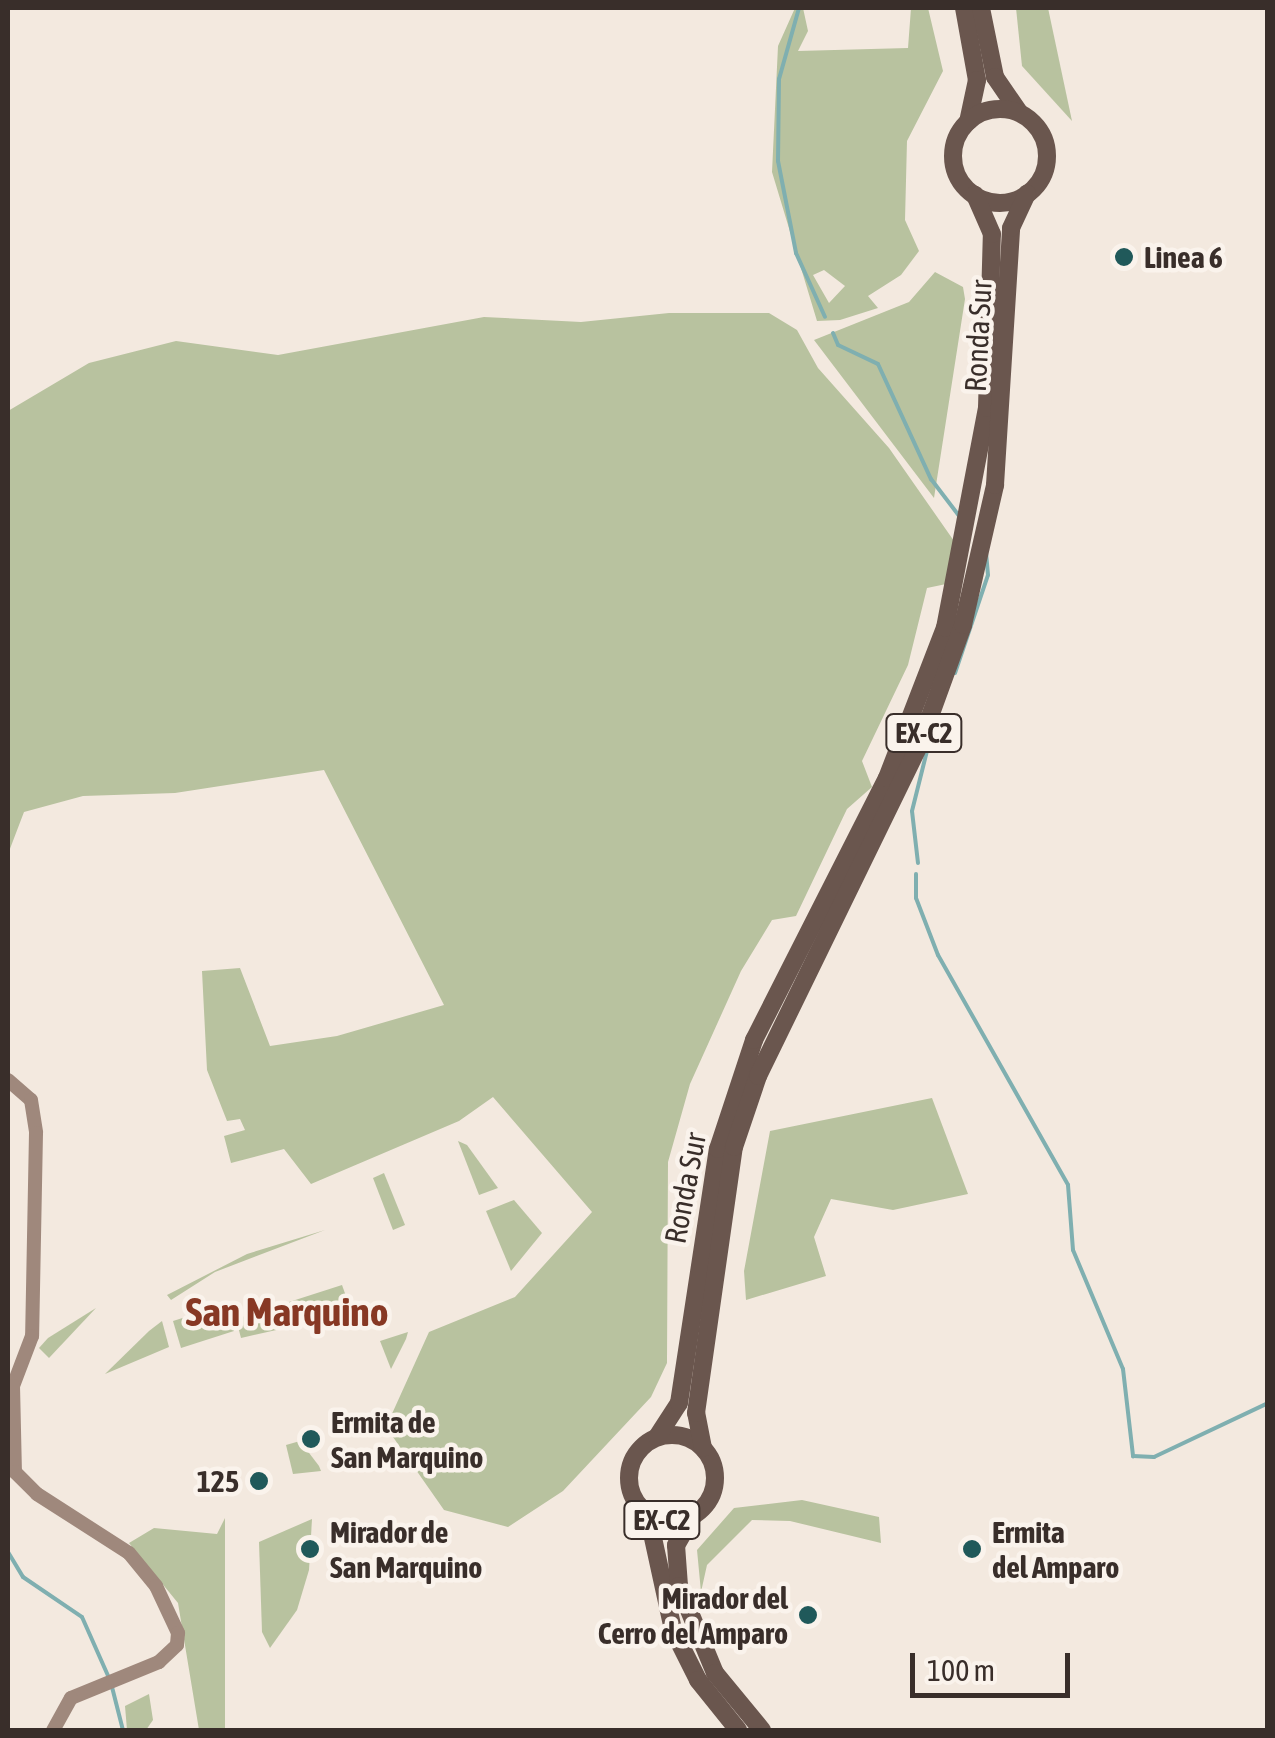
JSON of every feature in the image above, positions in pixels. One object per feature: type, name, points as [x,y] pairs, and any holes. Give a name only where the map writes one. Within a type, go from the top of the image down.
[{"type":"highway","name":"EX-C2","points":[[964,8],[977,80],[968,122],[956,140],[954,164],[975,195]]},
{"type":"highway","name":"EX-C2","points":[[980,8],[995,77],[1019,112],[1041,133],[1046,147],[1044,173],[1027,194]]},
{"type":"highway","points":[[968,122],[992,110],[1019,112]]},
{"type":"highway","points":[[975,195],[1001,202],[1027,194]]},
{"type":"highway","name":"Ronda Sur","points":[[986,484],[1011,228],[1027,194]]},
{"type":"highway","name":"Ronda Sur","points":[[975,195],[988,219],[993,248],[986,484]]},
{"type":"highway","name":"EX-C2","points":[[803,960],[920,744],[963,625],[986,484]]},
{"type":"highway","name":"Ronda Sur","points":[[657,1437],[679,1404],[718,1148],[754,1040],[803,960]]},
{"type":"highway","name":"Ronda Sur","points":[[703,1448],[696,1413],[734,1147],[803,960]]},
{"type":"highway","points":[[657,1437],[682,1436],[703,1448]]},
{"type":"highway","name":"EX-C2","points":[[657,1437],[636,1452],[628,1475],[633,1498],[648,1515],[673,1630],[698,1680],[738,1730]]},
{"type":"highway","name":"EX-C2","points":[[703,1448],[715,1480],[708,1502],[693,1516],[676,1544],[684,1599],[714,1673],[762,1730]]},
{"type":"highway","name":"EX-C2","points":[[648,1515],[670,1521],[693,1516]]},
{"type":"main road","points":[[8,1080],[31,1100],[36,1133],[32,1336],[13,1386],[15,1472],[37,1494],[110,1537],[156,1586],[178,1633],[170,1654],[61,1706],[53,1730]]},
{"type":"green space","points":[[795,8],[803,8],[808,31],[798,51],[908,48],[911,8],[928,8],[943,71],[907,141],[905,220],[919,251],[901,275],[868,296],[878,308],[840,320],[817,321],[772,172],[778,46]],"holes":[[[824,270],[845,286],[829,303],[813,275]]]},
{"type":"green space","points":[[1016,8],[1048,8],[1072,121],[1022,66]]},
{"type":"green space","points":[[935,272],[963,287],[965,299],[934,498],[814,340],[909,302]]},
{"type":"green space","points":[[669,313],[769,313],[797,330],[818,368],[889,448],[954,541],[951,583],[927,588],[908,665],[862,761],[872,787],[847,809],[796,916],[772,920],[741,971],[690,1084],[668,1162],[667,1363],[651,1397],[563,1491],[508,1527],[444,1510],[386,1427],[429,1332],[515,1297],[592,1212],[493,1097],[459,1121],[311,1184],[284,1149],[231,1163],[224,1136],[245,1130],[240,1119],[227,1121],[207,1070],[202,971],[240,968],[270,1046],[337,1036],[444,1005],[324,770],[175,793],[83,796],[24,812],[8,854],[8,411],[89,363],[176,341],[278,355],[484,317],[581,322]]},
{"type":"green space","points":[[932,1098],[968,1194],[893,1210],[831,1199],[814,1237],[826,1276],[746,1300],[744,1271],[770,1131]]},
{"type":"green space","points":[[458,1141],[467,1145],[498,1188],[479,1195]]},
{"type":"green space","points":[[384,1173],[405,1225],[393,1230],[373,1178]]},
{"type":"green space","points":[[514,1200],[542,1233],[511,1271],[486,1211]]},
{"type":"green space","points":[[325,1230],[215,1272],[171,1300],[167,1295],[247,1254]]},
{"type":"green space","points":[[342,1285],[352,1313],[241,1338],[236,1319]]},
{"type":"green space","points":[[227,1304],[234,1331],[181,1348],[173,1321]]},
{"type":"green space","points":[[96,1308],[49,1358],[39,1348],[48,1338]]},
{"type":"green space","points":[[162,1321],[169,1347],[105,1374],[149,1331]]},
{"type":"green space","points":[[408,1332],[406,1339],[391,1369],[380,1341]]},
{"type":"green space","points":[[300,1441],[321,1471],[293,1474],[286,1445]]},
{"type":"green space","points":[[802,1500],[879,1517],[881,1543],[790,1521],[752,1520],[707,1565],[701,1592],[697,1550],[734,1508]]},
{"type":"green space","points":[[225,1518],[225,1730],[199,1730],[178,1603],[129,1543],[154,1528],[217,1534]]},
{"type":"green space","points":[[312,1519],[309,1570],[297,1610],[270,1648],[262,1632],[259,1542]]},
{"type":"green space","points":[[149,1694],[153,1720],[146,1730],[127,1730],[125,1706]]},
{"type":"waterway","points":[[799,8],[779,79],[778,161],[796,253],[825,317]]},
{"type":"waterway","points":[[833,333],[838,345],[878,364],[931,479],[960,517]]},
{"type":"waterway","points":[[955,673],[988,575],[986,553]]},
{"type":"waterway","points":[[918,863],[912,811],[928,747]]},
{"type":"waterway","points":[[916,874],[916,898],[938,955],[1068,1185],[1073,1250],[1123,1369],[1133,1456],[1154,1457],[1268,1403]]},
{"type":"waterway","points":[[8,1552],[23,1577],[82,1617],[109,1678]]},
{"type":"waterway","points":[[112,1687],[123,1730]]},
{"type":"place","name":"Linea 6","points":[[1124,257]]},
{"type":"place","name":"Ermita de San Marquino","points":[[311,1439]]},
{"type":"place","name":"125","points":[[259,1481]]},
{"type":"place","name":"Mirador de San Marquino","points":[[310,1549]]},
{"type":"place","name":"Ermita del Amparo","points":[[972,1549]]},
{"type":"place","name":"Mirador del Cerro del Amparo","points":[[808,1615]]},
{"type":"district","name":"San Marquino","points":[[287,1312]]}]
